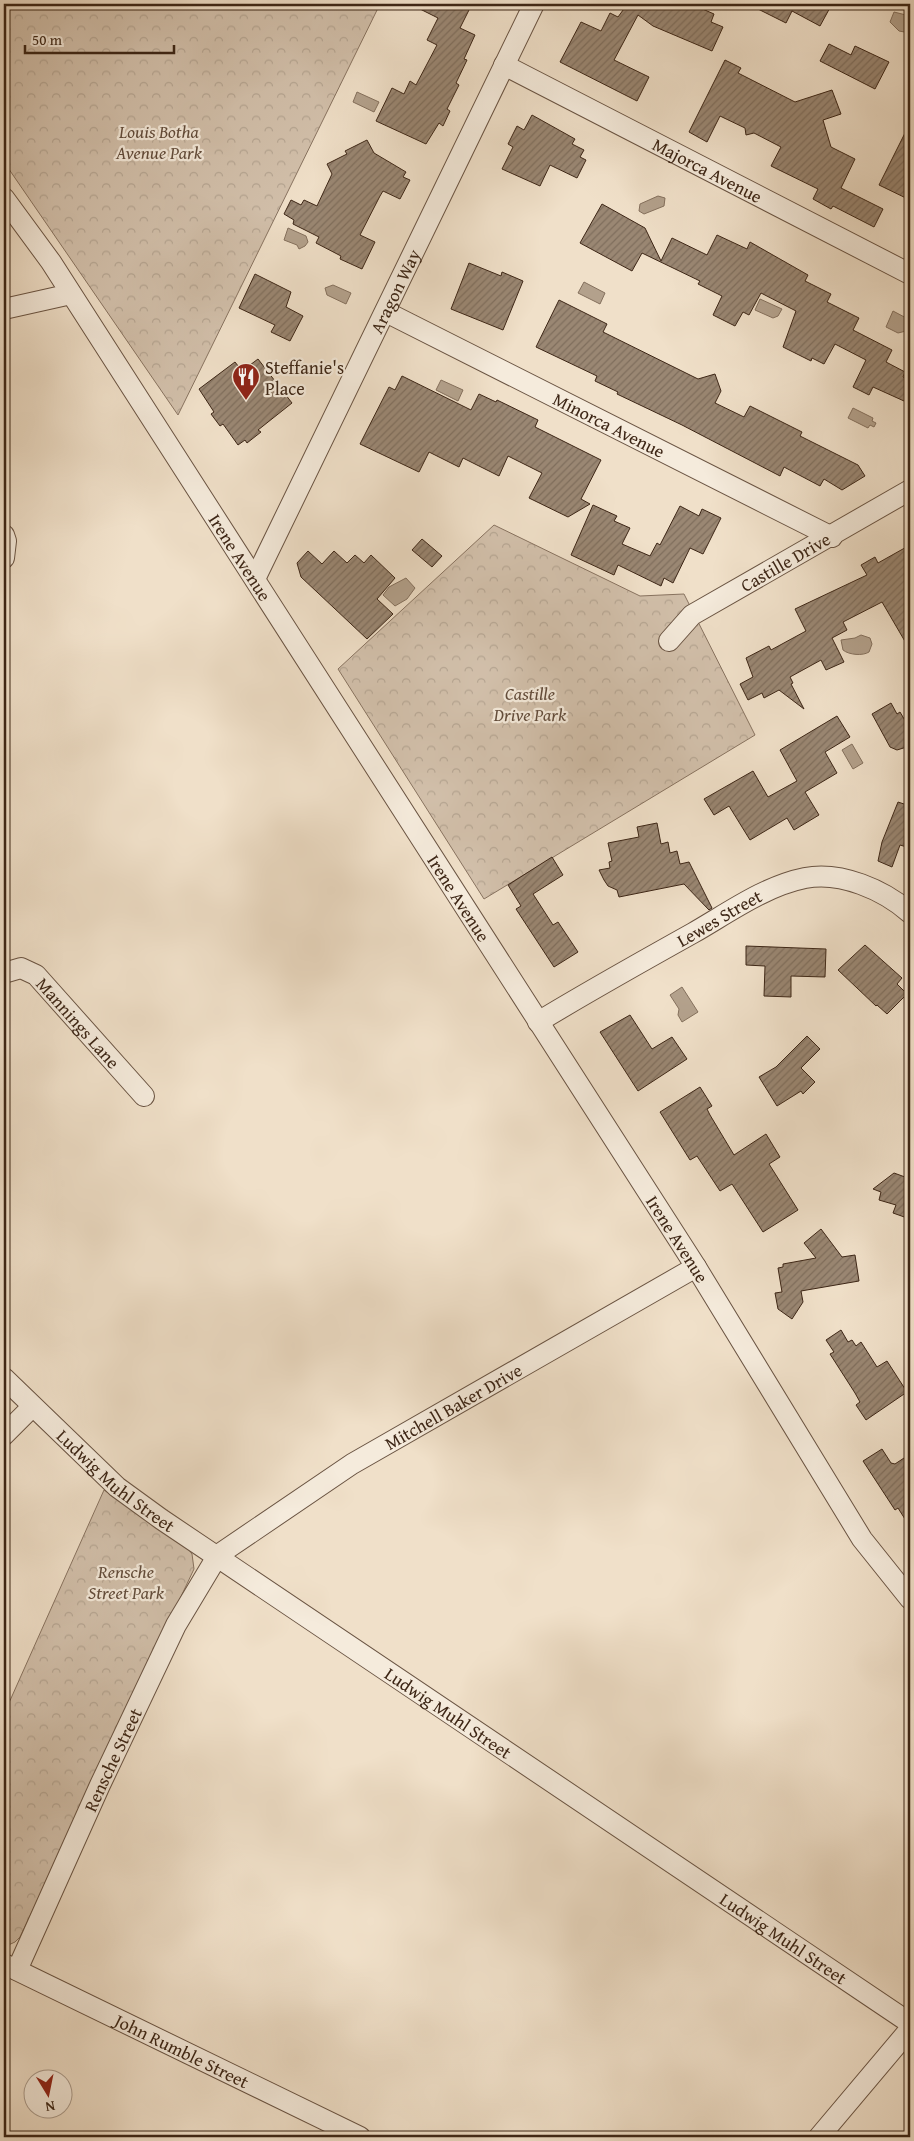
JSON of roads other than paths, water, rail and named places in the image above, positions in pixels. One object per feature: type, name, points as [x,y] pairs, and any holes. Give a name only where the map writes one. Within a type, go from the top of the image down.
[{"type":"street","name":"Aragon Way","points":[[255,579],[534,4]]},
{"type":"street","name":"Majorca Avenue","points":[[504,65],[910,274]]},
{"type":"street","name":"Irene Avenue","points":[[4,198],[71,294],[696,1267],[862,1540],[910,1599]]},
{"type":"street","points":[[4,309],[71,294]]},
{"type":"street","name":"Minorca Avenue","points":[[386,312],[832,537]]},
{"type":"street","name":"Castille Drive","points":[[669,641],[692,615],[832,537],[910,490]]},
{"type":"street","points":[[4,535],[6,541],[4,558]]},
{"type":"street","name":"Lewes Street","points":[[538,1022],[745,902],[782,885],[806,878],[827,877],[847,881],[882,893],[910,913]]},
{"type":"street","name":"Mannings Lane","points":[[4,973],[21,968],[36,975],[144,1096]]},
{"type":"street","name":"Mitchell Baker Drive","points":[[218,1555],[352,1464],[696,1267]]},
{"type":"street","name":"Ludwig Muhl Street","points":[[4,1378],[32,1407],[117,1486],[910,2023]]},
{"type":"street","points":[[4,1435],[32,1407]]},
{"type":"street","name":"Rensche Street","points":[[10,1967],[176,1625],[218,1555]]},
{"type":"street","name":"John Rumble Street","points":[[10,1967],[360,2137]]},
{"type":"street","points":[[819,2137],[910,2029]]},
{"type":"place","name":"Steffanie's Place","points":[[246,401]]},
{"type":"park label","name":"Louis Botha Avenue Park","points":[[159,141]]},
{"type":"park label","name":"Castille Drive Park","points":[[530,703]]},
{"type":"park label","name":"Rensche Street Park","points":[[126,1581]]}]
